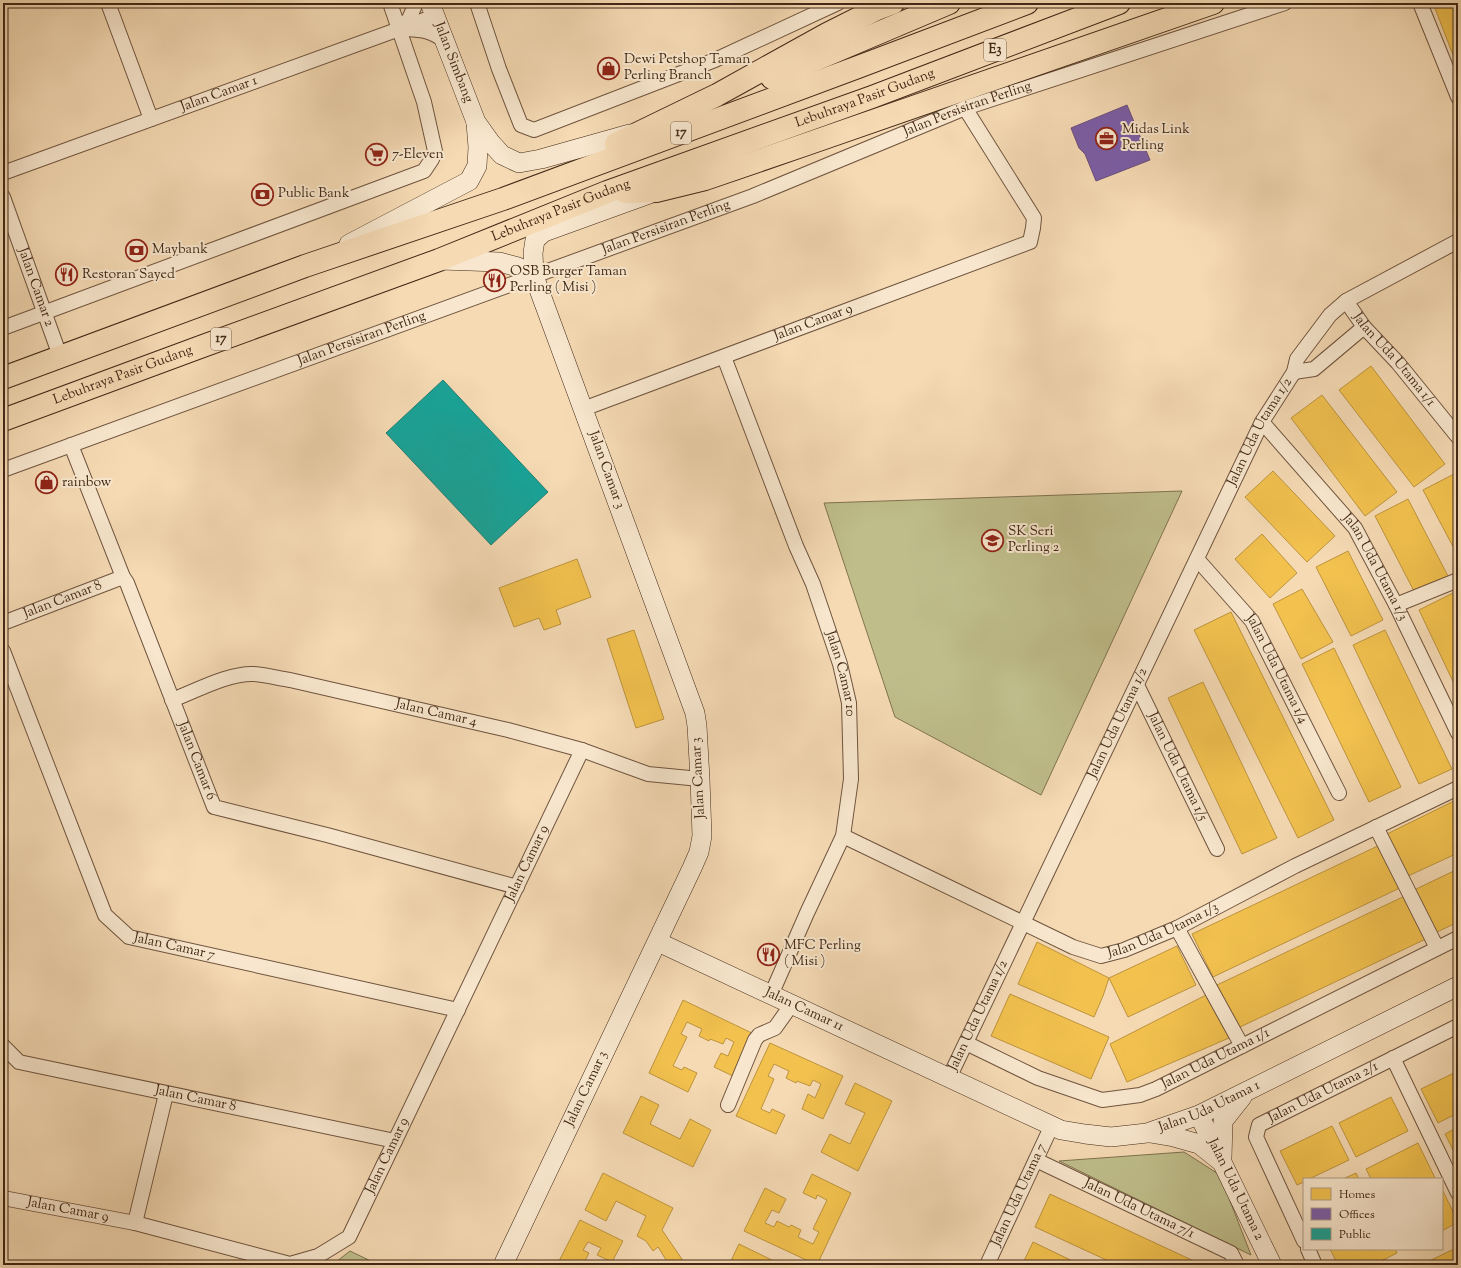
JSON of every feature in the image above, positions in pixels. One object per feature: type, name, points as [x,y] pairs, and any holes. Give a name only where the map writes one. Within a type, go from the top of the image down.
[{"type":"highway","points":[[503,198],[716,95],[827,34],[877,9],[893,3]]},
{"type":"highway","name":"E3","points":[[858,67],[1027,3]]},
{"type":"highway","name":"Lebuhraya Pasir Gudang","points":[[3,420],[439,260],[607,192],[872,96],[1119,3]]},
{"type":"highway","points":[[607,192],[656,191],[705,179],[1212,3]]},
{"type":"highway","points":[[716,95],[768,80],[940,7]]},
{"type":"highway","name":"17","points":[[3,378],[306,266],[503,198],[858,67]]},
{"type":"street","points":[[108,3],[150,120]]},
{"type":"street","points":[[3,328],[424,171],[432,159],[435,151],[424,102],[390,3]]},
{"type":"street","points":[[399,29],[409,19],[416,3]]},
{"type":"street","points":[[477,3],[499,69],[521,125],[534,130],[715,60],[838,3]]},
{"type":"street","name":"Jalan Persisiran Perling","points":[[3,470],[753,196],[965,108],[1285,3]]},
{"type":"street","points":[[1420,3],[1458,97]]},
{"type":"street","name":"Jalan Camar 1","points":[[3,173],[399,29],[433,9]]},
{"type":"street","name":"Jalan Simbang","points":[[433,9],[476,122]]},
{"type":"street","points":[[399,29],[420,30],[434,33],[445,41]]},
{"type":"street","name":"Jalan Camar 9","points":[[583,410],[1030,242],[1034,228],[1034,218],[965,108]]},
{"type":"street","points":[[476,122],[491,143],[502,155],[519,163],[541,159],[641,132]]},
{"type":"street","points":[[306,266],[469,181],[478,166],[476,122]]},
{"type":"street","name":"Jalan Camar 3","points":[[503,1265],[658,942],[699,852],[702,836],[700,779],[695,713],[534,276],[533,254],[535,240],[544,232],[656,191]]},
{"type":"street","name":"Jalan Camar 2","points":[[3,196],[60,356]]},
{"type":"street","points":[[1346,300],[1458,241]]},
{"type":"street","points":[[439,260],[500,262],[518,267],[534,276]]},
{"type":"street","name":"Jalan Uda Utama 1/1","points":[[1346,300],[1364,328],[1398,363],[1458,436]]},
{"type":"street","name":"Jalan Uda Utama 1/2","points":[[949,1078],[1262,422],[1294,372],[1297,359],[1330,315],[1346,300]]},
{"type":"street","name":"Jalan Uda Utama 1/2","points":[[1294,372],[1314,369],[1364,328]]},
{"type":"street","name":"Jalan Camar 10","points":[[724,358],[796,546],[813,584],[840,664],[849,702],[852,779],[843,836],[771,995]]},
{"type":"street","name":"Jalan Uda Utama 1/3","points":[[1262,422],[1355,528],[1396,605],[1458,733]]},
{"type":"street","name":"Jalan Camar 6","points":[[71,445],[123,577],[128,583],[214,807],[328,835],[517,887]]},
{"type":"street","name":"Jalan Uda Utama 1/4","points":[[1197,559],[1252,621],[1339,793]]},
{"type":"street","name":"Jalan Camar 8","points":[[3,623],[123,577]]},
{"type":"street","points":[[1396,605],[1458,580]]},
{"type":"street","name":"Jalan Camar 7","points":[[3,651],[105,914],[129,937],[458,1010]]},
{"type":"street","name":"Jalan Camar 4","points":[[172,700],[226,679],[240,675],[254,674],[290,680],[500,728],[582,750],[648,774],[700,779]]},
{"type":"street","name":"Jalan Uda Utama 1/5","points":[[1137,685],[1217,849]]},
{"type":"street","name":"Jalan Camar 9","points":[[3,1198],[135,1223],[290,1264],[318,1256],[349,1236],[582,750]]},
{"type":"street","name":"Jalan Uda Utama 1/3","points":[[843,836],[1073,947],[1101,956],[1124,950],[1178,928],[1295,866],[1458,788]]},
{"type":"street","points":[[1376,827],[1437,948]]},
{"type":"street","points":[[1178,928],[1242,1046]]},
{"type":"street","name":"Jalan Uda Utama 1/1","points":[[966,1043],[1038,1078],[1102,1100],[1140,1095],[1156,1089],[1458,938]]},
{"type":"street","name":"Jalan Camar 11","points":[[658,942],[949,1078]]},
{"type":"street","name":"Jalan Uda Utama 1","points":[[949,1078],[1062,1130],[1111,1137],[1147,1133],[1199,1115],[1458,986]]},
{"type":"street","points":[[728,1105],[755,1040],[759,1035],[775,1028],[792,1004]]},
{"type":"street","name":"Jalan Uda Utama 2/1","points":[[1303,1239],[1256,1137],[1259,1125],[1458,1026]]},
{"type":"street","name":"Jalan Camar 8","points":[[3,1046],[19,1062],[394,1141]]},
{"type":"street","points":[[1393,1058],[1458,1193]]},
{"type":"street","points":[[1223,1163],[1223,1120],[1247,1091]]},
{"type":"street","points":[[135,1223],[166,1094]]},
{"type":"street","name":"Jalan Uda Utama 2","points":[[1199,1115],[1272,1265]]},
{"type":"street","name":"Jalan Uda Utama 7","points":[[987,1265],[1052,1125]]},
{"type":"street","points":[[1147,1133],[1174,1137],[1199,1144],[1223,1163]]},
{"type":"street","name":"Jalan Uda Utama 7/1","points":[[1036,1160],[1231,1253],[1237,1265]]},
{"type":"street","points":[[1308,1250],[1315,1265]]},
{"type":"shaded area","points":[[1182,491],[1041,795],[895,717],[824,503]]},
{"type":"shaded area","points":[[1184,1152],[1220,1175],[1251,1255],[1059,1161]]},
{"type":"shaded area","points":[[350,1251],[379,1265],[332,1265]]},
{"type":"building: Homes","points":[[1433,3],[1458,3],[1458,68]]},
{"type":"building: Homes","points":[[1371,366],[1445,464],[1414,487],[1339,390]]},
{"type":"building: Homes","points":[[1322,395],[1397,492],[1365,516],[1291,418]]},
{"type":"building: Homes","points":[[1273,471],[1335,536],[1307,562],[1245,497]]},
{"type":"building: Homes","points":[[1456,473],[1458,476],[1458,556],[1423,490]]},
{"type":"building: Homes","points":[[1408,499],[1449,578],[1416,595],[1375,516]]},
{"type":"building: Homes","points":[[1262,534],[1297,573],[1270,598],[1235,559]]},
{"type":"building: Homes","points":[[1348,551],[1383,620],[1351,636],[1316,567]]},
{"type":"building: Homes","points":[[577,559],[591,597],[556,610],[561,624],[544,630],[539,618],[514,627],[499,588]]},
{"type":"building: Homes","points":[[1302,589],[1333,642],[1301,659],[1273,604]]},
{"type":"building: Homes","points":[[1453,593],[1458,603],[1458,692],[1419,610]]},
{"type":"building: Homes","points":[[1231,612],[1334,820],[1298,838],[1194,630]]},
{"type":"building: Homes","points":[[634,630],[664,719],[636,728],[607,639]]},
{"type":"building: Homes","points":[[1385,630],[1452,769],[1419,784],[1353,645]]},
{"type":"building: Homes","points":[[1334,648],[1401,787],[1369,802],[1302,664]]},
{"type":"building: Homes","points":[[1203,682],[1277,838],[1242,854],[1168,698]]},
{"type":"building: Homes","points":[[1458,799],[1458,853],[1408,876],[1387,834]]},
{"type":"building: Homes","points":[[1384,843],[1404,886],[1213,977],[1192,934]]},
{"type":"building: Homes","points":[[1458,869],[1458,922],[1435,933],[1414,890]]},
{"type":"building: Homes","points":[[1409,894],[1430,937],[1238,1028],[1217,985]]},
{"type":"building: Homes","points":[[1037,942],[1109,978],[1094,1017],[1018,984]]},
{"type":"building: Homes","points":[[1177,946],[1196,985],[1128,1017],[1109,978]]},
{"type":"building: Homes","points":[[1010,994],[1109,1037],[1091,1079],[991,1036]]},
{"type":"building: Homes","points":[[1206,995],[1229,1038],[1127,1082],[1110,1044]]},
{"type":"building: Homes","points":[[683,1000],[756,1035],[735,1077],[714,1067],[721,1053],[728,1056],[734,1042],[726,1038],[723,1044],[710,1039],[709,1041],[699,1036],[702,1029],[687,1022],[681,1034],[687,1037],[673,1066],[682,1070],[684,1067],[697,1073],[688,1092],[649,1073]]},
{"type":"building: Homes","points":[[770,1043],[843,1076],[823,1119],[802,1109],[808,1094],[815,1098],[821,1084],[813,1080],[810,1086],[797,1081],[796,1083],[786,1078],[789,1071],[774,1064],[768,1076],[774,1079],[761,1109],[770,1113],[772,1109],[785,1115],[776,1134],[736,1116]]},
{"type":"building: Homes","points":[[1458,1071],[1458,1113],[1438,1123],[1421,1089]]},
{"type":"building: Homes","points":[[855,1083],[892,1101],[858,1171],[821,1152],[830,1134],[850,1144],[865,1113],[845,1104]]},
{"type":"building: Homes","points":[[641,1096],[659,1105],[650,1124],[680,1139],[690,1119],[711,1130],[693,1167],[623,1133]]},
{"type":"building: Homes","points":[[1391,1097],[1408,1131],[1356,1157],[1339,1123]]},
{"type":"building: Homes","points":[[1332,1126],[1349,1160],[1311,1178],[1303,1178],[1303,1182],[1297,1185],[1280,1151]]},
{"type":"building: Homes","points":[[1458,1127],[1458,1160],[1445,1134]]},
{"type":"building: Homes","points":[[1418,1143],[1435,1178],[1370,1178],[1366,1169]]},
{"type":"building: Homes","points":[[603,1173],[673,1208],[662,1230],[686,1265],[665,1265],[668,1263],[658,1247],[653,1251],[646,1241],[637,1236],[646,1216],[616,1201],[606,1221],[585,1210]]},
{"type":"building: Homes","points":[[1356,1173],[1358,1178],[1345,1178]]},
{"type":"building: Homes","points":[[812,1174],[851,1193],[817,1265],[744,1231],[765,1188],[786,1199],[779,1213],[772,1210],[765,1223],[774,1227],[777,1221],[789,1227],[791,1225],[801,1230],[798,1237],[813,1244],[819,1232],[813,1229],[827,1200],[817,1195],[816,1199],[803,1193]]},
{"type":"building: Homes","points":[[1443,1191],[1458,1222],[1443,1230]]},
{"type":"building: Homes","points":[[1050,1194],[1196,1262],[1194,1265],[1117,1265],[1035,1227]]},
{"type":"building: Homes","points":[[580,1220],[623,1241],[612,1262],[597,1255],[601,1248],[588,1242],[583,1250],[589,1253],[583,1265],[557,1265]]},
{"type":"building: Homes","points":[[1033,1242],[1081,1265],[1022,1265]]},
{"type":"building: Homes","points":[[739,1244],[782,1265],[729,1265]]},
{"type":"building: Homes","points":[[1458,1247],[1458,1265],[1421,1265]]},
{"type":"building: Homes","points":[[1330,1250],[1396,1250],[1397,1253],[1373,1265],[1338,1265]]},
{"type":"building: Offices","name":"Midas Link Perling","points":[[1127,105],[1150,160],[1096,181],[1085,154],[1079,148],[1071,128]]},
{"type":"building: Public","points":[[443,380],[548,492],[491,545],[386,433]]},
{"type":"place","name":"Dewi Petshop Taman Perling Branch","points":[[608,68]]},
{"type":"place","name":"Midas Link Perling","points":[[1107,138]]},
{"type":"place","name":"7-Eleven","points":[[377,155]]},
{"type":"place","name":"Public Bank","points":[[262,194]]},
{"type":"place","name":"Maybank","points":[[137,250]]},
{"type":"place","name":"Restoran Sayed","points":[[67,275]]},
{"type":"place","name":"OSB Burger Taman Perling ( Misi )","points":[[494,280]]},
{"type":"place","name":"rainbow","points":[[47,483]]},
{"type":"place","name":"SK Seri Perling 2","points":[[993,540]]},
{"type":"place","name":"MFC Perling ( Misi )","points":[[769,954]]}]
